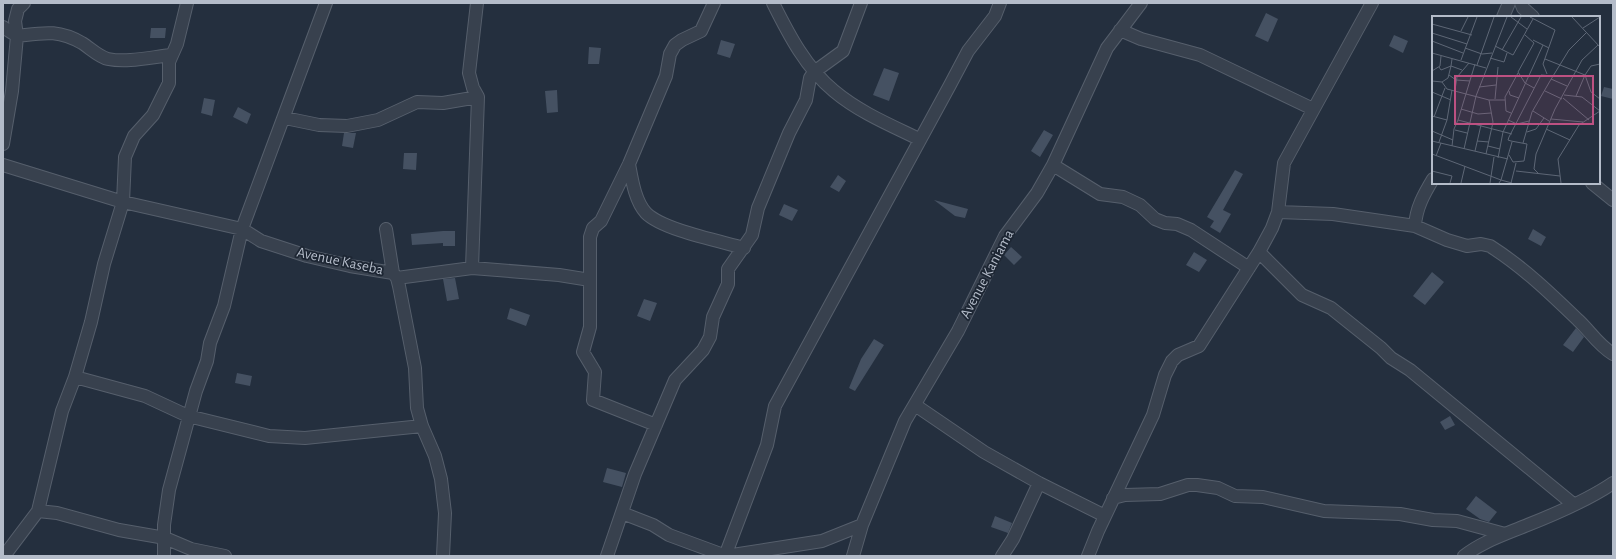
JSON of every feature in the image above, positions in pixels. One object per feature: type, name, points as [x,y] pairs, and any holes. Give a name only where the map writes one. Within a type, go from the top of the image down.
[{"type":"street","points":[[3,144],[12,92],[17,36],[16,21],[18,10],[24,3]]},
{"type":"street","points":[[4,556],[38,511],[62,411],[75,377],[91,322],[104,264],[123,202],[125,157],[134,136],[153,115],[169,83],[169,62],[177,44],[187,3]]},
{"type":"street","points":[[164,556],[164,525],[169,490],[188,416],[207,361],[210,342],[224,306],[242,229],[326,3]]},
{"type":"street","points":[[472,268],[478,97],[473,88],[469,73],[477,3]]},
{"type":"street","points":[[656,424],[593,400],[595,372],[583,352],[590,327],[590,237],[594,228],[601,221],[629,164],[666,76],[670,54],[675,45],[682,40],[701,32],[714,3]]},
{"type":"street","points":[[773,3],[796,47],[814,72],[834,91],[866,113],[919,139]]},
{"type":"street","points":[[607,556],[635,474],[675,380],[703,350],[710,337],[713,318],[728,284],[728,269],[752,236],[758,208],[789,133],[806,100],[808,84],[814,72],[843,51],[861,3]]},
{"type":"street","points":[[726,556],[767,445],[776,406],[843,284],[919,139],[968,52],[987,28],[1000,3]]},
{"type":"street","name":"Avenue Kaniama","points":[[853,556],[862,525],[905,421],[958,331],[1005,236],[1037,193],[1053,165],[1107,48],[1141,3]]},
{"type":"street","points":[[1088,556],[1113,498],[1153,415],[1165,375],[1172,361],[1178,355],[1199,346],[1259,252],[1272,228],[1278,212],[1284,163],[1372,3]]},
{"type":"street","points":[[1503,16],[1509,3]]},
{"type":"street","points":[[1521,3],[1523,8],[1532,16]]},
{"type":"street","points":[[3,27],[17,36],[48,32],[60,34],[80,43],[106,59],[121,60],[172,55]]},
{"type":"street","points":[[1120,30],[1141,39],[1200,55],[1313,109]]},
{"type":"street","points":[[284,118],[320,125],[347,126],[378,120],[417,102],[443,103],[478,97]]},
{"type":"street","name":"Avenue Kaseba","points":[[3,164],[123,202],[242,229],[272,246],[395,276],[415,368],[417,408],[422,426],[435,456],[441,479],[445,513],[443,556]]},
{"type":"street","points":[[629,164],[637,197],[646,213],[659,222],[686,232],[744,248]]},
{"type":"street","points":[[1053,165],[1100,194],[1123,197],[1140,206],[1155,219],[1165,223],[1177,224],[1191,230],[1249,268]]},
{"type":"street","points":[[1415,226],[1416,214],[1424,194],[1432,181]]},
{"type":"street","points":[[1593,184],[1613,200]]},
{"type":"street","points":[[1278,212],[1333,214],[1415,226],[1447,240],[1467,246],[1486,244],[1504,255],[1538,282],[1583,324],[1604,348],[1613,354]]},
{"type":"street","points":[[386,228],[395,276],[472,268],[559,275],[590,280]]},
{"type":"street","points":[[1259,252],[1302,295],[1331,308],[1381,348],[1391,358],[1410,370],[1573,504]]},
{"type":"street","points":[[75,377],[144,396],[188,416],[269,436],[305,438],[422,426]]},
{"type":"street","points":[[915,405],[984,452],[1038,483],[1105,516]]},
{"type":"street","points":[[1002,556],[1013,539],[1038,483]]},
{"type":"street","points":[[1464,556],[1485,542],[1557,513],[1613,483]]},
{"type":"street","points":[[1113,498],[1125,495],[1160,494],[1188,485],[1197,485],[1218,488],[1235,496],[1262,497],[1324,511],[1400,514],[1433,520],[1457,521],[1505,534]]},
{"type":"street","points":[[38,511],[57,514],[119,530],[165,538],[191,549],[225,556]]},
{"type":"street","points":[[622,513],[653,525],[669,535],[726,556],[822,541],[862,525]]},
{"type":"building","points":[[1266,13],[1278,19],[1268,42],[1255,36]]},
{"type":"building","points":[[151,28],[166,28],[165,38],[150,38]]},
{"type":"building","points":[[1394,35],[1408,41],[1403,53],[1389,46]]},
{"type":"building","points":[[721,40],[735,44],[730,58],[717,54]]},
{"type":"building","points":[[589,47],[601,48],[599,64],[588,64]]},
{"type":"building","points":[[884,68],[899,73],[889,101],[873,95]]},
{"type":"building","points":[[1604,87],[1613,89],[1613,99],[1601,96]]},
{"type":"building","points":[[557,90],[558,112],[547,113],[545,91]]},
{"type":"building","points":[[204,98],[215,100],[212,116],[201,113]]},
{"type":"building","points":[[238,107],[251,114],[247,124],[233,117]]},
{"type":"building","points":[[1044,130],[1053,135],[1040,157],[1031,151]]},
{"type":"building","points":[[344,133],[356,133],[353,148],[342,146]]},
{"type":"building","points":[[404,153],[417,153],[416,170],[403,169]]},
{"type":"building","points":[[1235,170],[1243,174],[1223,210],[1231,214],[1220,233],[1210,227],[1214,221],[1207,217]]},
{"type":"building","points":[[838,175],[846,181],[839,192],[830,187]]},
{"type":"building","points":[[934,200],[968,209],[965,218],[955,216]]},
{"type":"building","points":[[784,204],[798,210],[792,221],[779,215]]},
{"type":"building","points":[[1533,229],[1546,237],[1541,246],[1528,239]]},
{"type":"building","points":[[455,231],[455,246],[443,246],[443,243],[412,245],[411,234]]},
{"type":"building","points":[[1011,247],[1022,257],[1014,265],[1004,255]]},
{"type":"building","points":[[1194,252],[1207,260],[1199,272],[1186,265]]},
{"type":"building","points":[[1432,272],[1444,282],[1425,305],[1413,296]]},
{"type":"building","points":[[455,278],[459,299],[447,301],[443,279]]},
{"type":"building","points":[[644,299],[657,303],[650,321],[637,316]]},
{"type":"building","points":[[510,308],[530,315],[526,326],[507,319]]},
{"type":"building","points":[[1576,328],[1584,337],[1573,352],[1563,345]]},
{"type":"building","points":[[874,339],[884,345],[855,391],[849,388],[861,359]]},
{"type":"building","points":[[237,373],[252,376],[250,386],[235,383]]},
{"type":"building","points":[[1450,416],[1455,425],[1445,430],[1440,422]]},
{"type":"building","points":[[607,468],[626,473],[622,487],[603,482]]},
{"type":"building","points":[[1476,496],[1497,512],[1489,522],[1480,519],[1466,509]]},
{"type":"building","points":[[995,516],[1012,523],[1008,533],[991,527]]}]
